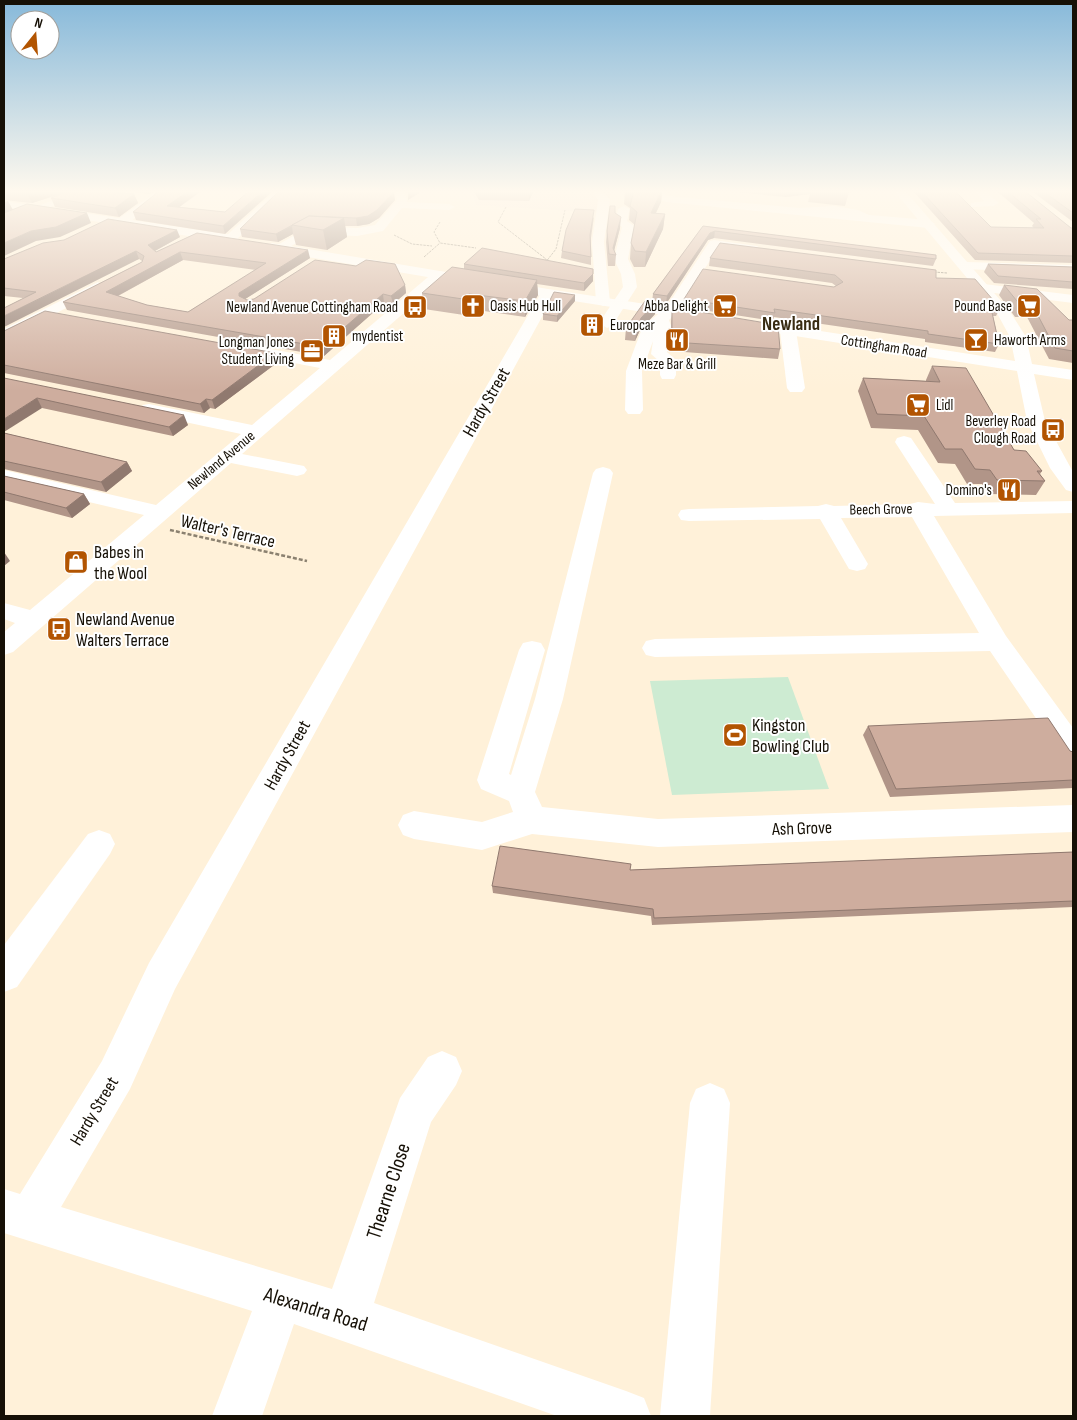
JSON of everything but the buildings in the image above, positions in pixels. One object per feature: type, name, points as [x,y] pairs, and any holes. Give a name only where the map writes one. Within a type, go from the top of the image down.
[{"type":"street","points":[[309,265],[320,258]]},
{"type":"street","name":"Cottingham Road","points":[[338,258],[619,304],[665,316],[788,331],[1073,375]]},
{"type":"street","points":[[599,258],[603,302]]},
{"type":"street","points":[[607,323],[630,287],[628,274],[621,258]]},
{"type":"street","points":[[634,410],[634,370],[652,326],[665,316],[704,258]]},
{"type":"street","points":[[959,258],[1004,313],[1018,337],[1036,421],[1060,468],[1073,486]]},
{"type":"street","points":[[966,266],[1073,269]]},
{"type":"street","points":[[583,270],[600,271]]},
{"type":"street","points":[[696,270],[716,273]]},
{"type":"street","name":"Newland Avenue","points":[[4,646],[224,456],[439,275]]},
{"type":"street","points":[[4,335],[114,278]]},
{"type":"street","points":[[984,288],[1073,299]]},
{"type":"street","name":"Hardy Street","points":[[17,1215],[116,1075],[162,976],[548,293]]},
{"type":"street","points":[[48,313],[67,316]]},
{"type":"street","points":[[665,316],[659,354],[668,360],[668,376]]},
{"type":"street","points":[[788,331],[796,388]]},
{"type":"street","points":[[220,345],[333,365]]},
{"type":"street","points":[[130,405],[255,431]]},
{"type":"street","points":[[904,442],[948,508]]},
{"type":"street","points":[[224,456],[297,470]]},
{"type":"street","points":[[532,820],[520,792],[549,699],[603,474]]},
{"type":"street","points":[[4,476],[153,518]]},
{"type":"street","name":"Beech Grove","points":[[689,515],[918,508],[1073,507]]},
{"type":"street","points":[[918,508],[997,642],[1073,750]]},
{"type":"street","points":[[826,510],[857,564]]},
{"type":"street","points":[[4,611],[34,620]]},
{"type":"street","points":[[655,648],[997,642]]},
{"type":"street","points":[[520,792],[492,780],[532,650]]},
{"type":"street","name":"Ash Grove","points":[[414,825],[482,836],[532,820],[658,832],[1073,819]]},
{"type":"street","points":[[4,974],[99,844]]},
{"type":"street","name":"Thearne Close","points":[[346,1317],[414,1112],[442,1071]]},
{"type":"street","points":[[685,1416],[710,1103]]},
{"type":"street","name":"Alexandra Road","points":[[17,1215],[346,1317],[613,1414]]},
{"type":"street","points":[[237,1416],[280,1297]]},
{"type":"path","name":"Walter's Terrace","points":[[153,518],[307,561]]},
{"type":"green space","name":"Kingston Bowling Club","points":[[788,677],[829,789],[672,795],[650,681]]},
{"type":"place","name":"Oasis Hub Hull","points":[[473,306]]},
{"type":"place","name":"Abba Delight","points":[[725,306]]},
{"type":"place","name":"Pound Base","points":[[1029,306]]},
{"type":"place","name":"Newland Avenue Cottingham Road","points":[[415,307]]},
{"type":"place","name":"Europcar","points":[[592,325]]},
{"type":"place","name":"mydentist","points":[[334,336]]},
{"type":"place","name":"Meze Bar & Grill","points":[[677,340]]},
{"type":"place","name":"Haworth Arms","points":[[976,340]]},
{"type":"place","name":"Longman Jones Student Living","points":[[312,351]]},
{"type":"place","name":"Lidl","points":[[918,405]]},
{"type":"place","name":"Beverley Road Clough Road","points":[[1053,430]]},
{"type":"place","name":"Domino's","points":[[1009,490]]},
{"type":"place","name":"Babes in the Wool","points":[[76,562]]},
{"type":"place","name":"Newland Avenue Walters Terrace","points":[[59,629]]},
{"type":"place","name":"Kingston Bowling Club","points":[[735,735]]},
{"type":"district","name":"Newland","points":[[791,323]]}]
